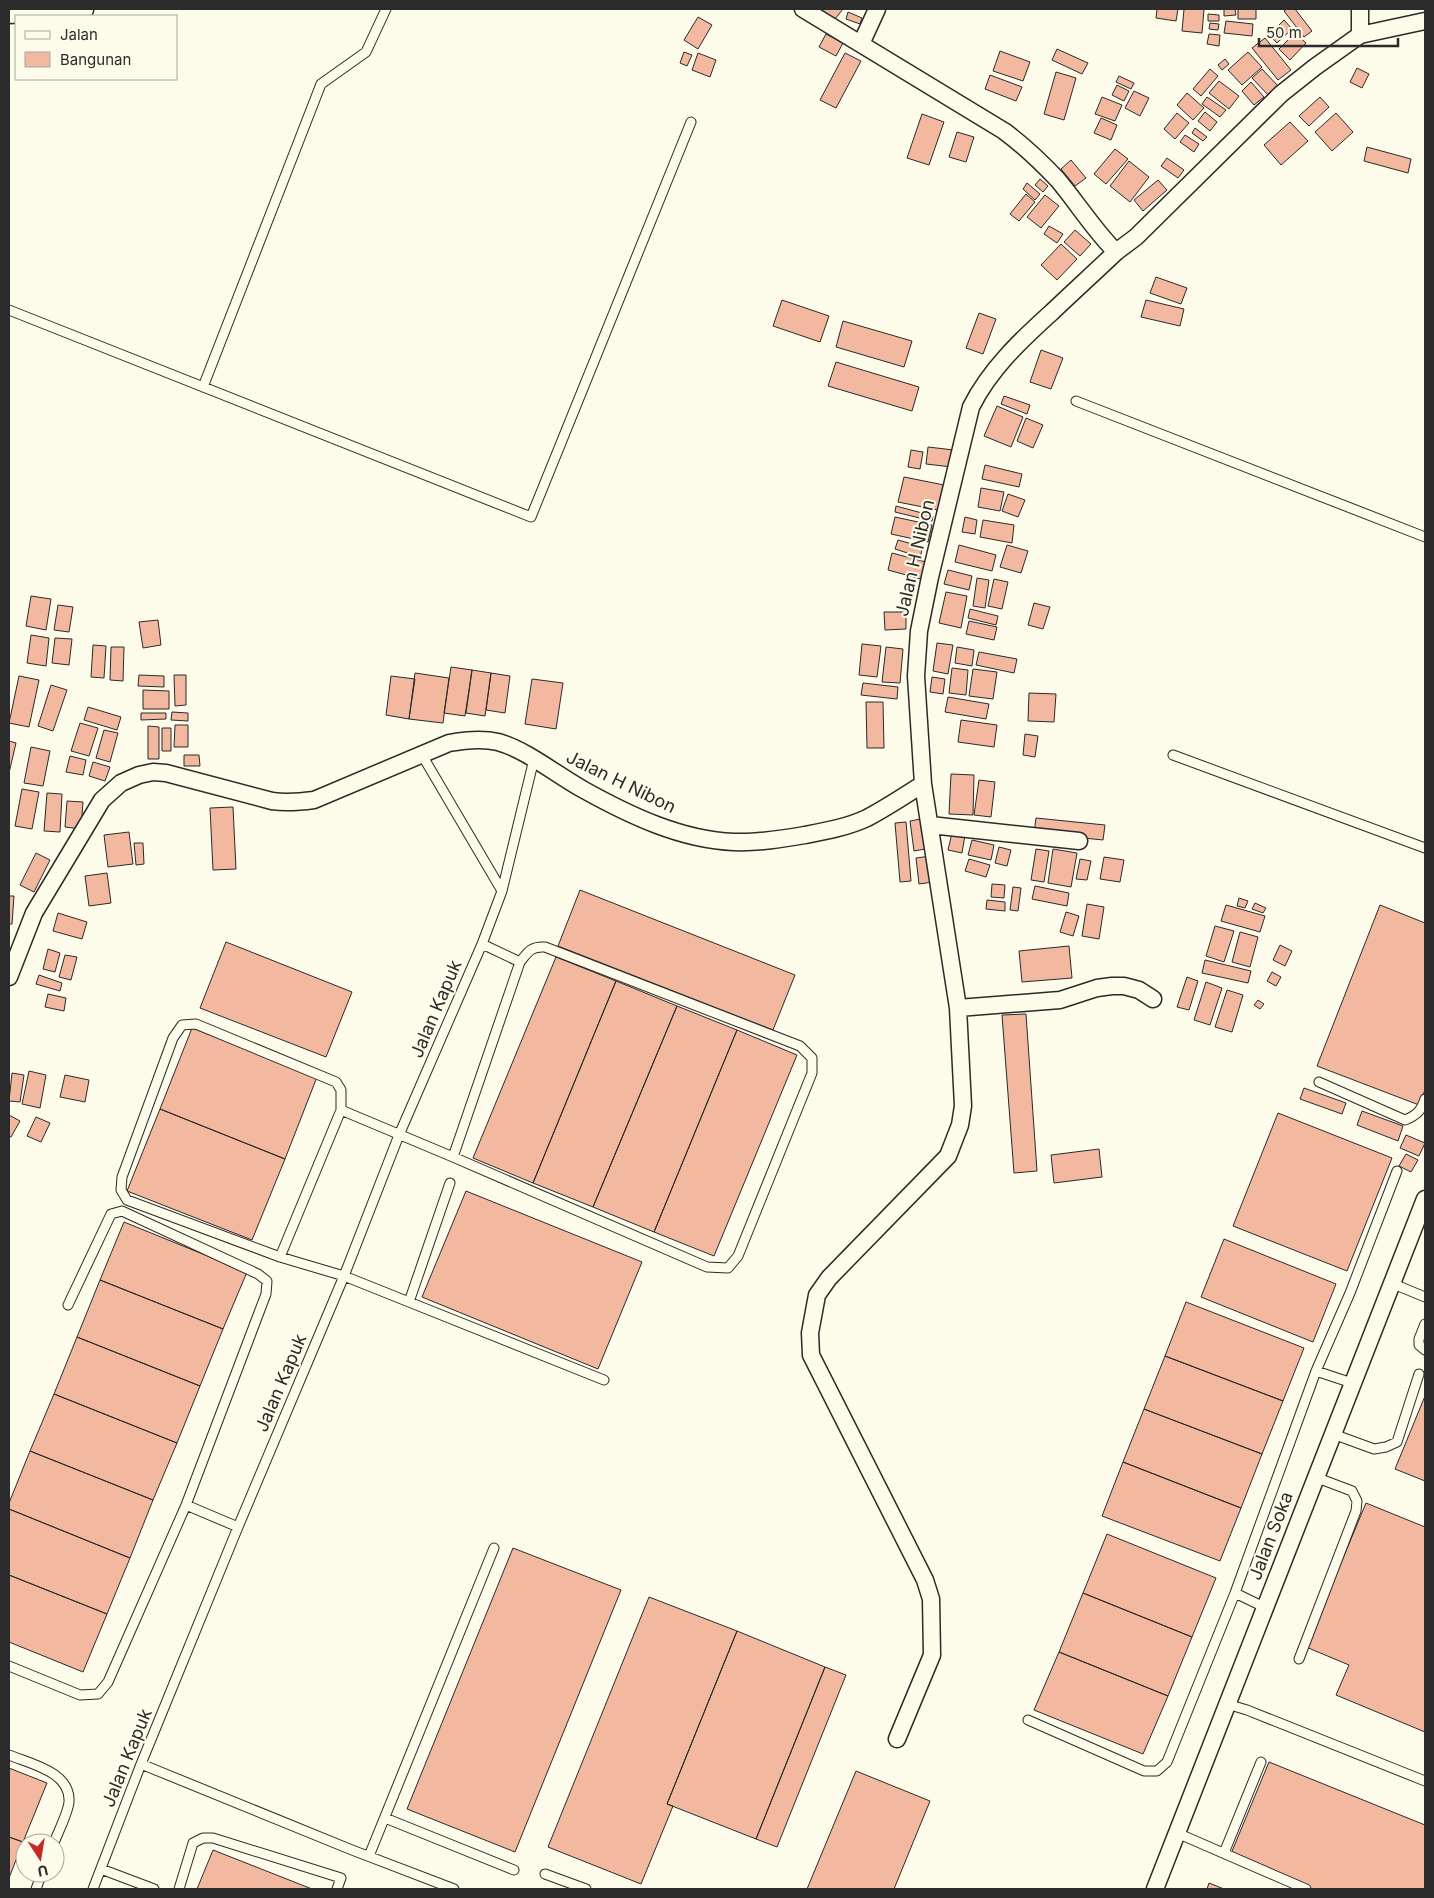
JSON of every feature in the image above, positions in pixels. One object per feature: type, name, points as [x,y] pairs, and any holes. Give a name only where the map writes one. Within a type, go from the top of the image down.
[{"type":"street","points":[[803,9],[1004,131],[1020,143],[1058,181],[1096,230],[1116,252]]},
{"type":"street","points":[[861,44],[877,9]]},
{"type":"street","points":[[1360,9],[1360,34],[1425,21]]},
{"type":"street","points":[[9,15],[85,10]]},
{"type":"street","name":"Jalan H Nibon","points":[[9,977],[34,913],[102,800],[121,783],[139,775],[153,772],[166,773],[272,801],[298,802],[314,800],[449,744],[467,740],[484,740],[499,743],[534,759],[584,790],[640,818],[692,835],[733,842],[775,840],[840,828],[866,818],[923,784],[916,676],[919,632],[970,407],[977,394],[994,370],[1021,342],[1116,252],[1136,237],[1281,94],[1360,34]]},
{"type":"street","points":[[897,1739],[932,1655],[931,1599],[925,1580],[811,1355],[810,1333],[817,1295],[829,1278],[948,1156],[960,1125],[963,1106],[958,1008],[923,784]]},
{"type":"street","points":[[930,825],[1079,841]]},
{"type":"street","points":[[958,1008],[1060,1000],[1096,988],[1112,986],[1124,986],[1139,990],[1153,999]]},
{"type":"street","name":"Jalan Soka","points":[[1156,1889],[1264,1607],[1425,1199]]},
{"type":"lane","points":[[203,387],[321,84],[366,52],[386,9]]},
{"type":"lane","points":[[9,310],[531,517],[691,122]]},
{"type":"lane","points":[[1076,401],[1425,536]]},
{"type":"lane","points":[[422,754],[502,891]]},
{"type":"lane","points":[[1173,755],[1425,848]]},
{"type":"lane","name":"Jalan Kapuk","points":[[93,1889],[141,1764],[238,1526],[344,1276],[399,1135],[482,944],[502,891],[534,759]]},
{"type":"lane","points":[[482,944],[520,962]]},
{"type":"lane","points":[[341,1110],[707,1266],[728,1268],[738,1256],[812,1073],[812,1058],[800,1046],[545,947],[536,946],[520,962],[453,1157]]},
{"type":"lane","points":[[280,1257],[341,1110],[341,1090],[336,1082],[196,1024],[182,1025],[173,1038],[122,1177],[121,1190],[127,1200],[280,1257],[344,1276],[604,1380]]},
{"type":"lane","points":[[1319,1082],[1405,1120],[1421,1111],[1425,1099]]},
{"type":"lane","points":[[1028,1720],[1144,1771],[1157,1770],[1167,1762],[1235,1593],[1316,1371],[1397,1172]]},
{"type":"lane","points":[[409,1302],[450,1183]]},
{"type":"lane","points":[[9,1666],[80,1695],[98,1694],[108,1682],[186,1505],[266,1294],[267,1281],[258,1274],[122,1211],[111,1214],[68,1305]]},
{"type":"lane","points":[[1391,1283],[1425,1297]]},
{"type":"lane","points":[[1425,1324],[1419,1339],[1419,1345],[1425,1350]]},
{"type":"lane","points":[[1316,1371],[1352,1383]]},
{"type":"lane","points":[[1332,1434],[1374,1449],[1386,1448],[1396,1442],[1419,1374]]},
{"type":"lane","points":[[1299,1659],[1356,1511],[1357,1500],[1352,1491],[1316,1477]]},
{"type":"lane","points":[[186,1505],[238,1526]]},
{"type":"lane","points":[[369,1856],[494,1548]]},
{"type":"lane","points":[[1235,1593],[1264,1607]]},
{"type":"lane","points":[[1227,1704],[1425,1781]]},
{"type":"lane","points":[[9,1755],[58,1776],[67,1788],[69,1803],[58,1833]]},
{"type":"lane","points":[[1224,1853],[1261,1762]]},
{"type":"lane","points":[[141,1764],[454,1889]]},
{"type":"lane","points":[[385,1818],[514,1870]]},
{"type":"lane","points":[[1177,1833],[1306,1889]]},
{"type":"lane","points":[[179,1889],[193,1843],[202,1838],[213,1838],[341,1878],[337,1889]]},
{"type":"lane","points":[[101,1869],[154,1889]]},
{"type":"lane","points":[[545,1874],[586,1889]]},
{"type":"building","points":[[820,9],[843,9],[835,19]]},
{"type":"building","points":[[1157,9],[1178,9],[1176,21],[1156,18]]},
{"type":"building","points":[[1184,9],[1204,9],[1202,33],[1182,31]]},
{"type":"building","points":[[1224,9],[1235,9],[1236,15],[1224,16]]},
{"type":"building","points":[[1238,9],[1256,9],[1256,19],[1238,19]]},
{"type":"building","points":[[1295,9],[1312,31],[1304,37],[1284,11]]},
{"type":"building","points":[[848,12],[862,18],[860,24],[846,19]]},
{"type":"building","points":[[1208,14],[1219,15],[1219,21],[1208,21]]},
{"type":"building","points":[[698,17],[712,25],[698,49],[684,40]]},
{"type":"building","points":[[1284,20],[1292,29],[1277,43],[1269,35]]},
{"type":"building","points":[[1226,21],[1253,24],[1252,36],[1224,33]]},
{"type":"building","points":[[1210,23],[1219,24],[1218,30],[1209,29]]},
{"type":"building","points":[[1295,33],[1306,43],[1290,60],[1279,49]]},
{"type":"building","points":[[826,34],[843,43],[836,56],[819,47]]},
{"type":"building","points":[[1209,34],[1220,35],[1219,46],[1207,44]]},
{"type":"building","points":[[1265,38],[1291,70],[1278,80],[1252,48]]},
{"type":"building","points":[[1057,49],[1088,63],[1082,74],[1052,60]]},
{"type":"building","points":[[1000,51],[1030,62],[1023,81],[993,71]]},
{"type":"building","points":[[684,52],[692,55],[687,66],[680,63]]},
{"type":"building","points":[[1248,52],[1262,67],[1242,85],[1228,70]]},
{"type":"building","points":[[698,53],[716,60],[710,77],[692,70]]},
{"type":"building","points":[[845,53],[861,61],[836,108],[820,100]]},
{"type":"building","points":[[1225,59],[1229,64],[1222,70],[1218,65]]},
{"type":"building","points":[[1357,68],[1369,74],[1362,88],[1350,82]]},
{"type":"building","points":[[1210,69],[1218,76],[1201,96],[1193,89]]},
{"type":"building","points":[[1262,69],[1279,87],[1269,96],[1252,78]]},
{"type":"building","points":[[1056,72],[1076,78],[1064,120],[1044,114]]},
{"type":"building","points":[[990,75],[1022,87],[1016,101],[985,89]]},
{"type":"building","points":[[1119,76],[1134,83],[1131,89],[1116,82]]},
{"type":"building","points":[[1219,81],[1239,96],[1229,109],[1209,93]]},
{"type":"building","points":[[1251,82],[1264,97],[1254,105],[1242,91]]},
{"type":"building","points":[[1117,85],[1129,91],[1124,101],[1112,95]]},
{"type":"building","points":[[1134,91],[1149,98],[1140,116],[1125,108]]},
{"type":"building","points":[[1187,93],[1204,108],[1193,120],[1177,105]]},
{"type":"building","points":[[1102,97],[1122,105],[1115,121],[1095,114]]},
{"type":"building","points":[[1207,97],[1226,110],[1220,117],[1202,104]]},
{"type":"building","points":[[1320,97],[1329,107],[1309,126],[1299,116]]},
{"type":"building","points":[[1205,112],[1217,122],[1210,131],[1198,121]]},
{"type":"building","points":[[1177,113],[1189,123],[1175,139],[1164,129]]},
{"type":"building","points":[[1336,113],[1353,132],[1332,151],[1315,132]]},
{"type":"building","points":[[922,114],[944,122],[929,165],[907,158]]},
{"type":"building","points":[[1101,118],[1117,125],[1111,140],[1094,133]]},
{"type":"building","points":[[1290,122],[1308,141],[1281,165],[1264,145]]},
{"type":"building","points":[[1195,128],[1207,137],[1203,141],[1192,133]]},
{"type":"building","points":[[957,132],[974,137],[966,162],[949,157]]},
{"type":"building","points":[[1185,135],[1199,144],[1194,152],[1180,142]]},
{"type":"building","points":[[1367,147],[1411,159],[1408,173],[1364,161]]},
{"type":"building","points":[[1115,149],[1128,159],[1106,184],[1094,174]]},
{"type":"building","points":[[1167,158],[1184,170],[1178,178],[1161,166]]},
{"type":"building","points":[[1071,160],[1086,178],[1075,186],[1061,169]]},
{"type":"building","points":[[1129,161],[1149,177],[1130,202],[1110,186]]},
{"type":"building","points":[[1040,179],[1048,186],[1043,192],[1035,185]]},
{"type":"building","points":[[1158,180],[1167,190],[1143,211],[1134,200]]},
{"type":"building","points":[[1027,183],[1040,194],[1035,200],[1023,189]]},
{"type":"building","points":[[1026,194],[1035,202],[1019,221],[1010,214]]},
{"type":"building","points":[[1045,195],[1059,206],[1041,228],[1027,217]]},
{"type":"building","points":[[1049,226],[1063,234],[1057,243],[1044,234]]},
{"type":"building","points":[[1075,230],[1091,244],[1080,256],[1064,242]]},
{"type":"building","points":[[1061,244],[1077,259],[1057,280],[1041,265]]},
{"type":"building","points":[[1156,277],[1187,288],[1181,304],[1150,293]]},
{"type":"building","points":[[782,300],[829,316],[820,342],[773,326]]},
{"type":"building","points":[[1146,300],[1184,309],[1180,326],[1141,317]]},
{"type":"building","points":[[979,313],[996,319],[983,354],[966,348]]},
{"type":"building","points":[[843,321],[912,341],[904,367],[836,347]]},
{"type":"building","points":[[1041,350],[1063,358],[1051,389],[1030,382]]},
{"type":"building","points":[[836,362],[919,387],[912,411],[828,386]]},
{"type":"building","points":[[1004,396],[1030,405],[1027,414],[1001,404]]},
{"type":"building","points":[[997,406],[1023,417],[1011,447],[984,436]]},
{"type":"building","points":[[1026,418],[1043,425],[1033,448],[1017,441]]},
{"type":"building","points":[[928,447],[954,450],[952,467],[926,464]]},
{"type":"building","points":[[911,450],[923,452],[920,469],[908,467]]},
{"type":"building","points":[[985,465],[1022,474],[1019,487],[982,479]]},
{"type":"building","points":[[904,477],[944,485],[938,510],[898,502]]},
{"type":"building","points":[[981,488],[1004,492],[1000,511],[978,507]]},
{"type":"building","points":[[1008,494],[1025,500],[1018,517],[1002,511]]},
{"type":"building","points":[[896,506],[933,516],[932,521],[895,512]]},
{"type":"building","points":[[895,517],[932,525],[928,542],[891,534]]},
{"type":"building","points":[[965,517],[977,520],[975,534],[962,532]]},
{"type":"building","points":[[983,520],[1014,525],[1012,543],[980,537]]},
{"type":"building","points":[[898,540],[923,547],[920,557],[895,549]]},
{"type":"building","points":[[959,545],[996,555],[992,571],[955,562]]},
{"type":"building","points":[[1007,545],[1028,551],[1021,573],[1000,567]]},
{"type":"building","points":[[892,553],[926,562],[921,579],[888,570]]},
{"type":"building","points":[[948,570],[972,576],[969,590],[944,584]]},
{"type":"building","points":[[977,578],[989,580],[985,608],[973,606]]},
{"type":"building","points":[[994,579],[1008,582],[1002,609],[988,606]]},
{"type":"building","points":[[946,592],[967,596],[961,628],[939,623]]},
{"type":"building","points":[[31,596],[51,599],[46,630],[26,626]]},
{"type":"building","points":[[1034,603],[1050,607],[1043,629],[1028,625]]},
{"type":"building","points":[[58,605],[73,607],[69,632],[54,630]]},
{"type":"building","points":[[970,609],[998,616],[996,625],[968,618]]},
{"type":"building","points":[[884,612],[906,612],[906,629],[885,630]]},
{"type":"building","points":[[158,620],[161,645],[143,648],[139,622]]},
{"type":"building","points":[[969,621],[997,627],[994,640],[966,634]]},
{"type":"building","points":[[31,635],[49,638],[46,666],[27,663]]},
{"type":"building","points":[[55,638],[72,639],[69,665],[52,663]]},
{"type":"building","points":[[937,643],[953,645],[948,674],[933,671]]},
{"type":"building","points":[[862,644],[881,646],[877,677],[859,675]]},
{"type":"building","points":[[93,645],[106,646],[104,678],[91,677]]},
{"type":"building","points":[[111,647],[124,647],[123,681],[110,680]]},
{"type":"building","points":[[886,647],[903,649],[900,683],[882,682]]},
{"type":"building","points":[[957,647],[974,650],[972,666],[955,663]]},
{"type":"building","points":[[979,652],[1017,659],[1014,673],[976,665]]},
{"type":"building","points":[[451,667],[472,670],[465,716],[444,713]]},
{"type":"building","points":[[952,668],[968,670],[966,695],[949,693]]},
{"type":"building","points":[[973,669],[997,672],[993,699],[969,696]]},
{"type":"building","points":[[472,670],[491,673],[485,716],[466,713]]},
{"type":"building","points":[[415,673],[449,678],[443,723],[409,719]]},
{"type":"building","points":[[491,673],[510,676],[505,713],[486,710]]},
{"type":"building","points":[[139,675],[164,676],[164,687],[138,686]]},
{"type":"building","points":[[174,675],[186,675],[186,705],[175,706]]},
{"type":"building","points":[[19,676],[39,680],[29,727],[9,723]]},
{"type":"building","points":[[391,676],[415,679],[409,719],[386,715]]},
{"type":"building","points":[[932,677],[945,679],[943,694],[930,692]]},
{"type":"building","points":[[532,679],[563,683],[556,729],[525,724]]},
{"type":"building","points":[[863,683],[898,687],[897,699],[861,695]]},
{"type":"building","points":[[51,685],[67,690],[53,731],[38,726]]},
{"type":"building","points":[[143,690],[169,691],[169,709],[143,709]]},
{"type":"building","points":[[1029,693],[1056,694],[1054,722],[1028,721]]},
{"type":"building","points":[[948,697],[989,704],[986,719],[945,712]]},
{"type":"building","points":[[866,702],[883,702],[884,748],[867,748]]},
{"type":"building","points":[[88,707],[121,717],[117,730],[84,720]]},
{"type":"building","points":[[172,712],[188,713],[188,721],[171,720]]},
{"type":"building","points":[[141,713],[166,713],[166,719],[141,720]]},
{"type":"building","points":[[961,720],[997,725],[994,747],[958,742]]},
{"type":"building","points":[[80,723],[98,728],[89,756],[71,751]]},
{"type":"building","points":[[175,725],[188,725],[188,747],[174,747]]},
{"type":"building","points":[[148,726],[159,727],[159,759],[148,759]]},
{"type":"building","points":[[162,728],[171,728],[171,751],[162,751]]},
{"type":"building","points":[[104,730],[118,733],[110,762],[96,758]]},
{"type":"building","points":[[1025,734],[1038,736],[1035,757],[1023,755]]},
{"type":"building","points":[[9,741],[16,743],[9,773]]},
{"type":"building","points":[[31,747],[50,751],[43,786],[24,783]]},
{"type":"building","points":[[184,755],[199,755],[200,766],[184,766]]},
{"type":"building","points":[[70,756],[86,760],[83,775],[66,772]]},
{"type":"building","points":[[93,762],[110,767],[105,781],[89,776]]},
{"type":"building","points":[[951,774],[974,775],[973,815],[949,814]]},
{"type":"building","points":[[979,780],[995,782],[991,817],[974,815]]},
{"type":"building","points":[[22,789],[39,792],[32,829],[15,826]]},
{"type":"building","points":[[47,793],[62,794],[60,832],[44,831]]},
{"type":"building","points":[[67,801],[83,802],[81,829],[65,827]]},
{"type":"building","points":[[233,807],[236,869],[213,870],[210,808]]},
{"type":"building","points":[[926,818],[931,848],[914,851],[910,821]]},
{"type":"building","points":[[1036,818],[1105,825],[1103,840],[1034,833]]},
{"type":"building","points":[[906,822],[911,881],[900,882],[895,823]]},
{"type":"building","points":[[129,832],[133,864],[108,867],[104,835]]},
{"type":"building","points":[[952,833],[965,835],[962,853],[948,850]]},
{"type":"building","points":[[972,840],[994,845],[991,860],[968,855]]},
{"type":"building","points":[[134,843],[143,843],[144,864],[136,865]]},
{"type":"building","points":[[999,847],[1011,850],[1007,866],[995,863]]},
{"type":"building","points":[[1036,849],[1049,851],[1044,882],[1031,880]]},
{"type":"building","points":[[1053,849],[1077,853],[1071,887],[1048,883]]},
{"type":"building","points":[[36,853],[50,860],[34,892],[20,885]]},
{"type":"building","points":[[931,856],[933,882],[919,884],[916,858]]},
{"type":"building","points":[[1104,857],[1124,860],[1120,882],[1100,879]]},
{"type":"building","points":[[969,859],[990,865],[986,877],[965,871]]},
{"type":"building","points":[[1080,859],[1091,861],[1087,880],[1076,879]]},
{"type":"building","points":[[107,873],[111,903],[89,906],[85,876]]},
{"type":"building","points":[[992,884],[1005,885],[1004,898],[991,897]]},
{"type":"building","points":[[1035,886],[1069,893],[1067,906],[1032,899]]},
{"type":"building","points":[[1013,887],[1021,888],[1018,911],[1010,910]]},
{"type":"building","points":[[580,890],[795,975],[773,1030],[558,946]]},
{"type":"building","points":[[9,896],[14,896],[12,924],[9,924]]},
{"type":"building","points":[[1239,898],[1248,901],[1245,908],[1237,906]]},
{"type":"building","points":[[987,900],[1005,902],[1005,911],[986,909]]},
{"type":"building","points":[[1255,903],[1266,908],[1263,913],[1252,909]]},
{"type":"building","points":[[1087,904],[1104,907],[1099,939],[1082,936]]},
{"type":"building","points":[[1226,905],[1265,916],[1260,932],[1221,921]]},
{"type":"building","points":[[1380,905],[1425,923],[1425,1090],[1419,1105],[1317,1066]]},
{"type":"building","points":[[1066,912],[1079,916],[1073,936],[1060,932]]},
{"type":"building","points":[[58,913],[87,922],[82,939],[53,931]]},
{"type":"building","points":[[1215,926],[1234,931],[1224,962],[1206,956]]},
{"type":"building","points":[[1240,932],[1258,937],[1250,967],[1232,962]]},
{"type":"building","points":[[226,942],[352,992],[326,1057],[200,1008]]},
{"type":"building","points":[[1280,945],[1292,951],[1285,966],[1273,960]]},
{"type":"building","points":[[1069,946],[1072,978],[1022,982],[1019,951]]},
{"type":"building","points":[[48,949],[60,953],[55,972],[43,969]]},
{"type":"building","points":[[65,955],[77,957],[71,980],[59,977]]},
{"type":"building","points":[[556,957],[616,981],[533,1183],[473,1158]]},
{"type":"building","points":[[1205,960],[1251,971],[1248,983],[1202,973]]},
{"type":"building","points":[[1272,972],[1281,977],[1276,986],[1267,981]]},
{"type":"building","points":[[39,975],[62,983],[60,991],[36,984]]},
{"type":"building","points":[[1187,977],[1198,981],[1189,1010],[1177,1007]]},
{"type":"building","points":[[616,981],[677,1006],[593,1207],[533,1183]]},
{"type":"building","points":[[1206,982],[1222,988],[1210,1025],[1194,1020]]},
{"type":"building","points":[[1227,990],[1243,995],[1232,1032],[1215,1027]]},
{"type":"building","points":[[48,994],[66,998],[64,1011],[45,1007]]},
{"type":"building","points":[[1258,1000],[1264,1004],[1260,1009],[1254,1005]]},
{"type":"building","points":[[677,1006],[737,1030],[654,1232],[593,1207]]},
{"type":"building","points":[[1026,1014],[1037,1171],[1014,1173],[1002,1015]]},
{"type":"building","points":[[192,1028],[317,1077],[285,1159],[160,1109]]},
{"type":"building","points":[[737,1030],[797,1055],[714,1256],[654,1232]]},
{"type":"building","points":[[29,1071],[46,1075],[40,1108],[22,1104]]},
{"type":"building","points":[[12,1073],[24,1075],[20,1102],[9,1101]]},
{"type":"building","points":[[65,1075],[89,1080],[85,1102],[60,1097]]},
{"type":"building","points":[[1304,1088],[1346,1103],[1342,1114],[1300,1099]]},
{"type":"building","points":[[160,1109],[285,1159],[252,1240],[127,1191]]},
{"type":"building","points":[[1362,1111],[1403,1126],[1398,1141],[1357,1125]]},
{"type":"building","points":[[1278,1113],[1392,1158],[1347,1271],[1233,1226]]},
{"type":"building","points":[[9,1115],[20,1121],[11,1137],[9,1136]]},
{"type":"building","points":[[36,1117],[50,1123],[41,1142],[27,1136]]},
{"type":"building","points":[[1406,1135],[1425,1143],[1419,1156],[1400,1148]]},
{"type":"building","points":[[1099,1149],[1102,1177],[1054,1183],[1051,1155]]},
{"type":"building","points":[[1406,1154],[1418,1160],[1411,1172],[1399,1166]]},
{"type":"building","points":[[466,1191],[642,1262],[598,1369],[422,1297]]},
{"type":"building","points":[[124,1222],[247,1272],[223,1329],[100,1280]]},
{"type":"building","points":[[1224,1239],[1336,1284],[1313,1342],[1201,1297]]},
{"type":"building","points":[[100,1280],[223,1329],[200,1386],[77,1337]]},
{"type":"building","points":[[1186,1302],[1304,1348],[1283,1401],[1165,1356]]},
{"type":"building","points":[[77,1337],[200,1386],[177,1443],[54,1394]]},
{"type":"building","points":[[1165,1356],[1283,1401],[1262,1454],[1144,1409]]},
{"type":"building","points":[[54,1394],[177,1443],[153,1500],[30,1451]]},
{"type":"building","points":[[1425,1396],[1425,1481],[1395,1469]]},
{"type":"building","points":[[1144,1409],[1262,1454],[1241,1508],[1123,1462]]},
{"type":"building","points":[[30,1451],[153,1500],[130,1558],[9,1509],[9,1503]]},
{"type":"building","points":[[1123,1462],[1241,1508],[1220,1561],[1102,1516]]},
{"type":"building","points":[[1366,1503],[1425,1527],[1425,1732],[1336,1695],[1349,1665],[1306,1647]]},
{"type":"building","points":[[9,1509],[130,1558],[107,1614],[9,1575]]},
{"type":"building","points":[[1107,1534],[1216,1578],[1192,1637],[1083,1593]]},
{"type":"building","points":[[513,1548],[621,1590],[515,1852],[407,1809]]},
{"type":"building","points":[[9,1575],[107,1614],[83,1672],[9,1642]]},
{"type":"building","points":[[1083,1593],[1192,1637],[1168,1696],[1059,1652]]},
{"type":"building","points":[[649,1597],[737,1631],[667,1804],[673,1806],[641,1884],[548,1847]]},
{"type":"building","points":[[737,1631],[825,1667],[756,1839],[667,1804]]},
{"type":"building","points":[[1059,1652],[1168,1696],[1143,1754],[1034,1710]]},
{"type":"building","points":[[825,1667],[846,1675],[777,1847],[756,1839]]},
{"type":"building","points":[[1269,1762],[1425,1825],[1425,1889],[1312,1889],[1230,1856]]},
{"type":"building","points":[[9,1768],[47,1783],[27,1833],[15,1833],[15,1839],[9,1837]]},
{"type":"building","points":[[856,1771],[930,1801],[894,1889],[807,1889]]},
{"type":"building","points":[[9,1837],[15,1839],[15,1863],[9,1878]]},
{"type":"building","points":[[213,1850],[312,1889],[197,1889]]},
{"type":"building","points":[[1209,1883],[1224,1889],[1207,1889]]}]
